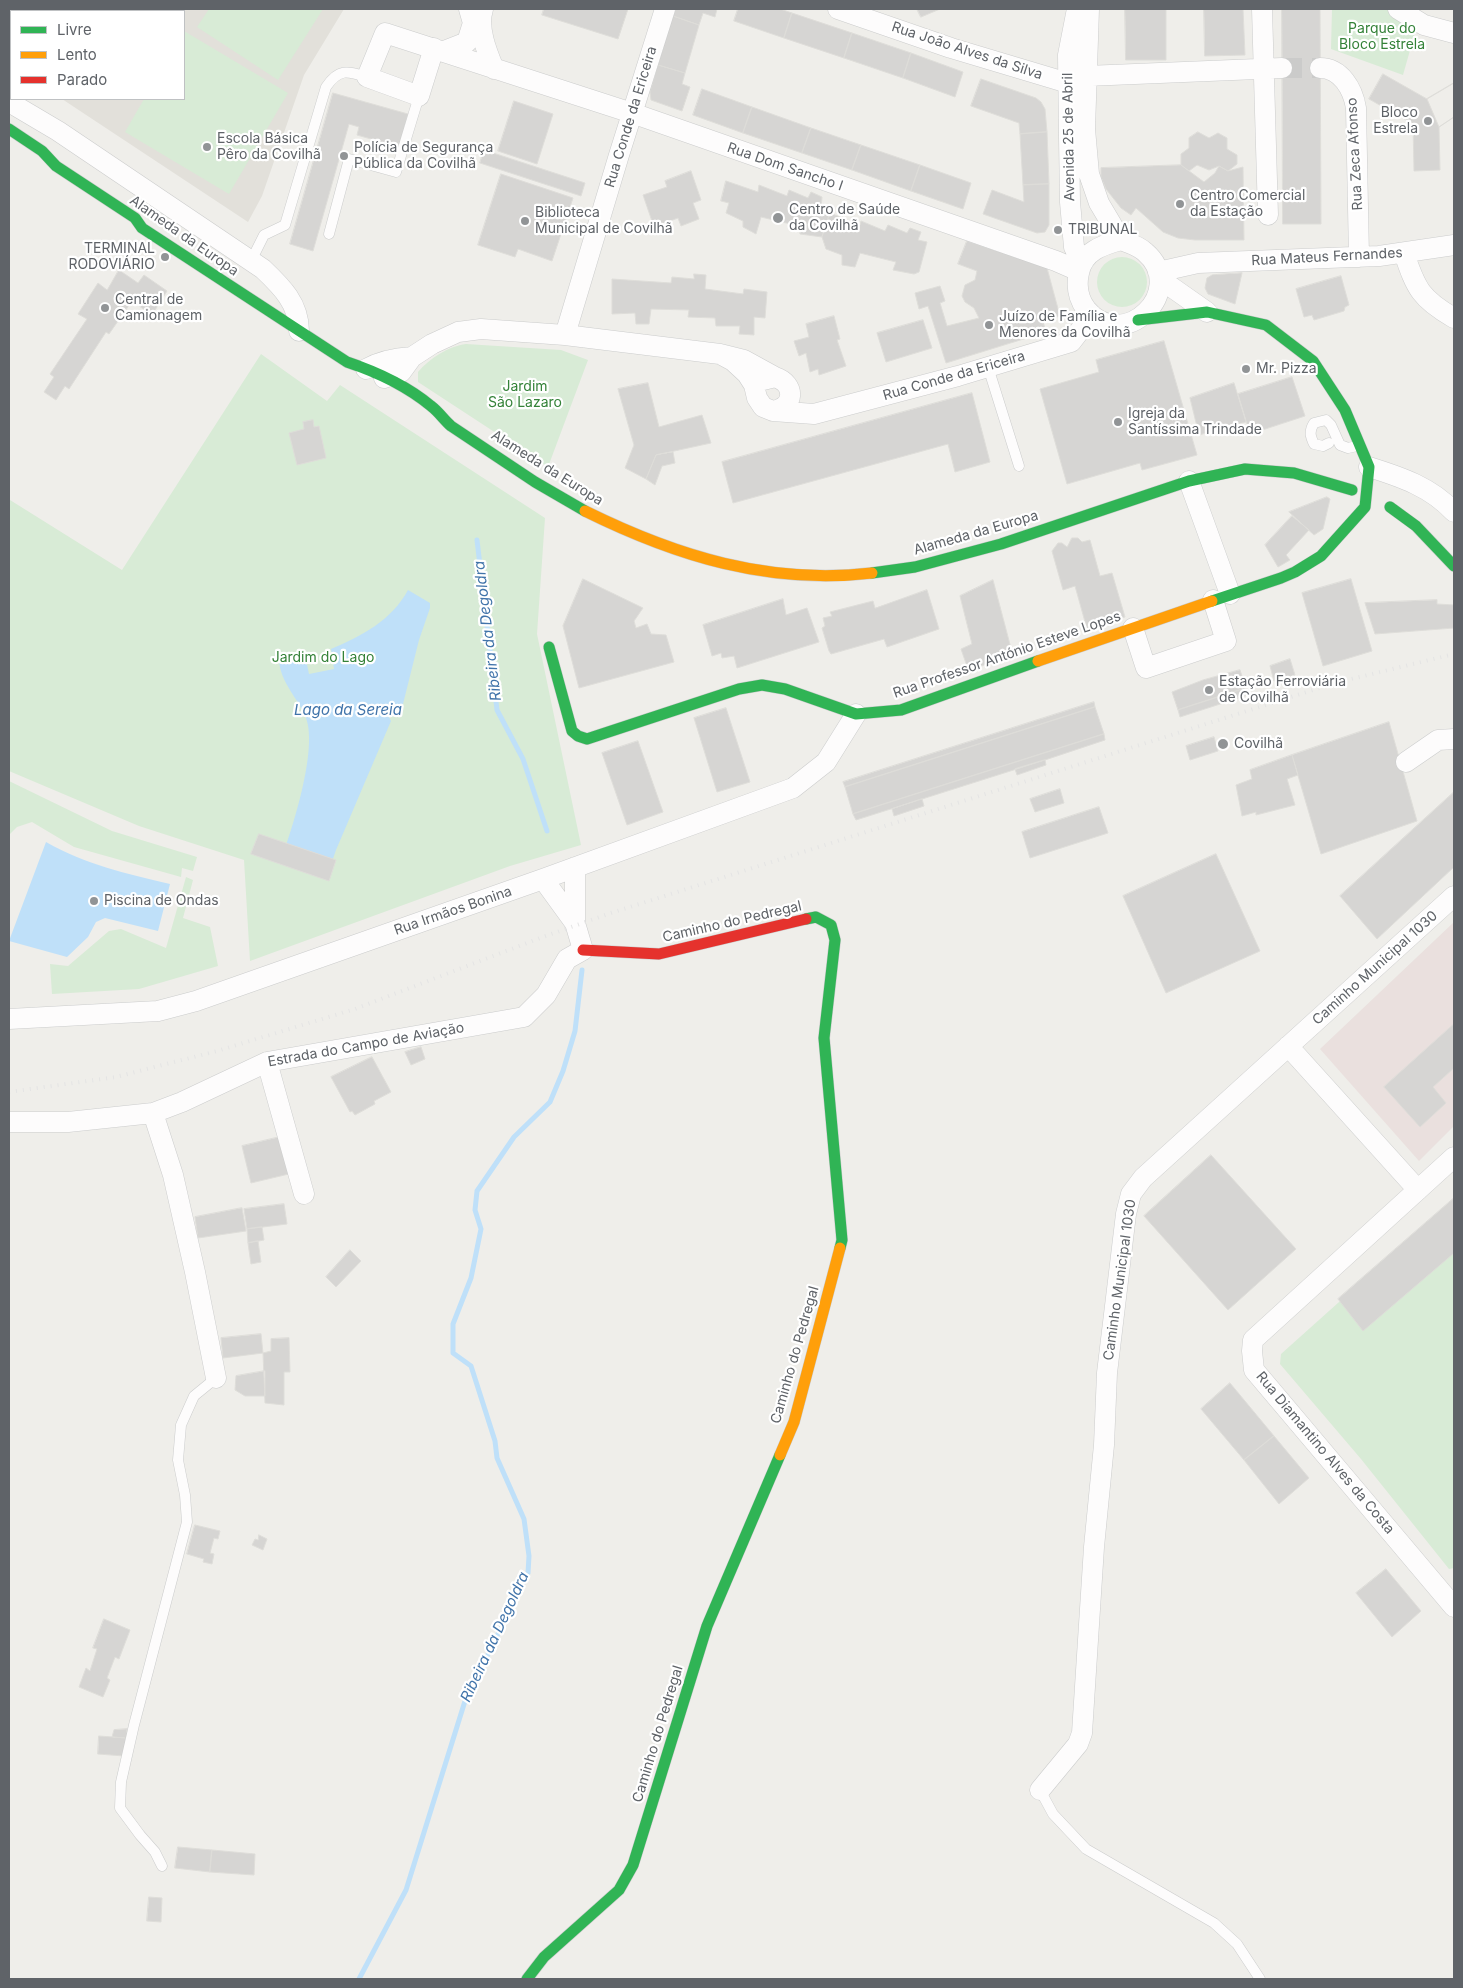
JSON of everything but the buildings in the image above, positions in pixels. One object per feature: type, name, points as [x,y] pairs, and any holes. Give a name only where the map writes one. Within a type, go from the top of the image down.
[{"type":"street","points":[[367,77],[419,96],[439,50],[467,42],[473,23],[469,9]]},
{"type":"street","points":[[483,9],[481,16],[486,48],[494,69]]},
{"type":"street","name":"Rua Conde da Ericeira","points":[[565,335],[665,9]]},
{"type":"street","name":"Rua João Alves da Silva","points":[[838,9],[951,48],[1077,79],[1273,69]]},
{"type":"street","name":"Avenida 25 de Abril","points":[[1076,9],[1068,55],[1077,79],[1085,129],[1089,174],[1098,203],[1121,240]]},
{"type":"street","name":"Avenida 25 de Abril","points":[[1080,268],[1074,247],[1070,202],[1077,79],[1089,9]]},
{"type":"street","points":[[1262,9],[1273,69],[1268,215]]},
{"type":"street","points":[[1398,9],[1424,25],[1454,33]]},
{"type":"street","name":"Rua Dom Sancho I","points":[[367,77],[385,33],[632,113],[1080,268]]},
{"type":"street","name":"Rua Zeca Afonso","points":[[1320,68],[1328,68],[1345,80],[1354,94],[1359,257]]},
{"type":"street","points":[[9,102],[58,131],[251,260],[279,284],[290,297],[297,313],[299,331]]},
{"type":"street","name":"Alameda da Europa","points":[[9,129],[42,151],[56,166],[135,218],[142,228],[347,362],[351,375],[361,374],[384,378],[440,413],[443,420],[535,482],[584,511],[627,532],[679,552],[732,566],[782,574],[868,573],[924,565],[1001,544],[1189,480],[1245,469],[1294,473],[1352,490]]},
{"type":"street","points":[[1138,320],[1150,310],[1158,296],[1159,276],[1155,264],[1145,251],[1121,240],[1099,246],[1087,256],[1080,268],[1077,287],[1082,303],[1092,315],[1106,323],[1122,325],[1138,320],[1208,312],[1266,325],[1313,361],[1345,410],[1369,467],[1408,479],[1444,501],[1454,512]]},
{"type":"street","name":"Rua Mateus Fernandes","points":[[1145,251],[1198,263],[1359,257],[1404,253],[1454,245]]},
{"type":"street","points":[[1404,253],[1414,283],[1434,306],[1454,318]]},
{"type":"street","name":"Rua Mateus Fernandes","points":[[1159,276],[1198,263]]},
{"type":"street","points":[[1159,276],[1208,312]]},
{"type":"street","name":"Rua Conde da Ericeira","points":[[773,411],[801,414],[833,410],[988,367],[1071,342],[1092,315]]},
{"type":"street","points":[[384,378],[401,372],[412,358],[432,344],[458,332],[482,329],[565,335],[720,354],[744,360],[782,383],[794,395],[805,402],[833,410]]},
{"type":"street","points":[[720,354],[732,361],[747,374],[754,385],[757,398],[763,407],[773,411],[783,408],[789,400],[782,383],[770,377],[760,382],[756,393]]},
{"type":"street","points":[[361,374],[375,364],[397,358],[412,358]]},
{"type":"street","points":[[406,390],[404,377],[412,358]]},
{"type":"street","name":"Alameda da Europa","points":[[419,412],[436,420],[443,420]]},
{"type":"street","name":"Rua Professor António Esteve Lopes","points":[[549,647],[572,731],[578,736],[587,739],[739,689],[762,685],[785,689],[856,714],[900,710],[1296,572],[1321,556],[1365,507],[1369,467]]},
{"type":"street","points":[[1133,628],[1146,668],[1226,641],[1222,597],[1189,480]]},
{"type":"street","points":[[1390,507],[1416,526],[1454,566]]},
{"type":"street","name":"Rua Irmãos Bonina","points":[[9,1019],[158,1011],[196,1001],[575,868],[793,788],[826,762],[856,714]]},
{"type":"street","points":[[1406,762],[1438,740],[1454,739]]},
{"type":"street","points":[[575,868],[575,923],[583,950]]},
{"type":"street","points":[[543,879],[575,923]]},
{"type":"street","name":"Caminho Municipal 1030","points":[[1040,1790],[1078,1744],[1082,1733],[1094,1547],[1104,1445],[1108,1365],[1126,1214],[1131,1194],[1143,1178],[1454,896]]},
{"type":"street","name":"Caminho do Pedregal","points":[[528,1979],[544,1957],[619,1890],[633,1865],[707,1626],[794,1422],[842,1240],[824,1038],[835,940],[831,925],[816,917],[659,954],[583,950]]},
{"type":"street","name":"Estrada do Campo de Aviação","points":[[9,1122],[68,1122],[153,1113],[182,1102],[267,1062],[524,1017],[546,995],[567,959],[583,950]]},
{"type":"street","points":[[1288,1046],[1418,1190]]},
{"type":"street","points":[[267,1062],[304,1194]]},
{"type":"street","points":[[153,1113],[173,1175],[216,1378]]},
{"type":"street","name":"Rua Diamantino Alves da Costa","points":[[1454,1157],[1253,1340],[1252,1351],[1254,1370],[1454,1607]]},
{"type":"lane","points":[[251,260],[264,235],[285,225],[326,87],[332,78],[341,72],[351,72],[367,77]]},
{"type":"lane","points":[[329,234],[348,159],[396,172],[419,96]]},
{"type":"lane","points":[[988,367],[1019,466]]},
{"type":"lane","points":[[1329,443],[1323,446],[1314,444],[1310,429],[1314,423],[1326,420],[1331,425],[1340,446],[1348,448],[1360,446]]},
{"type":"lane","points":[[162,1866],[155,1852],[120,1808],[121,1782],[187,1522],[185,1495],[178,1460],[181,1425],[194,1396],[216,1378]]},
{"type":"lane","points":[[1040,1790],[1053,1814],[1086,1849],[1214,1923],[1237,1944],[1260,1979]]},
{"type":"shaded area","name":"Escola Básica Pêro da Covilhã","points":[[344,9],[304,75],[262,196],[248,222],[64,100],[185,100],[185,10],[48,10]]},
{"type":"shaded area","points":[[1454,922],[1454,1126],[1419,1161],[1320,1049]]},
{"type":"green space","points":[[209,9],[323,9],[278,80],[197,27]]},
{"type":"green space","name":"Parque do Bloco Estrela","points":[[1332,9],[1409,9],[1420,15],[1403,75],[1331,49]]},
{"type":"green space","points":[[185,32],[288,93],[229,194],[125,132],[143,100],[185,100]]},
{"type":"green space","points":[[1122,257],[1132,259],[1140,264],[1145,272],[1147,282],[1145,292],[1140,300],[1132,305],[1122,307],[1112,305],[1104,300],[1099,292],[1097,282],[1099,272],[1104,264],[1112,259]]},
{"type":"green space","name":"Jardim São Lazaro","points":[[466,344],[561,350],[588,360],[548,467],[418,382],[418,372],[428,362],[447,350]]},
{"type":"green space","name":"Jardim do Lago","points":[[261,354],[327,401],[340,385],[545,518],[537,634],[581,845],[510,866],[250,961],[244,860],[139,826],[9,771],[9,502],[10,500],[122,570]]},
{"type":"green space","points":[[9,781],[112,831],[197,857],[193,871],[182,868],[181,877],[74,847],[32,822],[17,827],[9,835]]},
{"type":"green space","points":[[186,877],[193,880],[183,918],[210,927],[218,966],[139,989],[52,994],[50,964],[68,966],[109,931],[121,929],[166,948]]},
{"type":"green space","points":[[1454,1199],[1454,1568],[1449,1569],[1361,1459],[1280,1364],[1281,1354]]},
{"type":"water","name":"Lago da Sereia","points":[[408,590],[430,603],[430,608],[419,640],[403,704],[397,713],[389,717],[391,721],[336,850],[326,879],[280,863],[302,790],[309,750],[309,732],[306,718],[286,683],[279,660],[305,655],[309,674],[334,669],[331,649],[354,639],[375,626],[394,610]]},
{"type":"water","name":"Piscina de Ondas","points":[[46,842],[76,857],[121,872],[170,884],[158,931],[105,918],[96,922],[88,937],[67,957],[9,941]]},
{"type":"waterway","name":"Ribeira da Degoldra","points":[[477,540],[497,710],[523,759],[547,831]]},
{"type":"waterway","name":"Ribeira da Degoldra","points":[[359,1979],[406,1890],[465,1701],[528,1573],[529,1556],[524,1519],[497,1458],[495,1441],[471,1366],[453,1353],[453,1324],[471,1278],[481,1229],[475,1210],[477,1191],[514,1137],[550,1102],[563,1071],[575,1031],[582,970]]},
{"type":"tunnel","points":[[1282,68],[1320,68]]},
{"type":"railway","points":[[9,1092],[116,1077],[217,1051],[355,1009],[540,938],[611,913],[1335,683],[1454,654]]},
{"type":"traffic: fast","points":[[9,129],[42,151],[56,166],[135,218],[142,228],[347,362],[380,375],[412,392],[434,408],[451,426],[535,482],[585,511]]},
{"type":"traffic: fast","points":[[1138,320],[1207,312],[1266,325],[1313,361],[1345,410],[1369,467],[1365,507],[1321,556],[1281,578],[1212,601]]},
{"type":"traffic: fast","points":[[872,573],[915,567],[1001,544],[1189,481],[1245,469],[1294,473],[1352,490]]},
{"type":"traffic: fast","points":[[1390,507],[1416,526],[1454,566]]},
{"type":"traffic: fast","points":[[549,647],[572,731],[578,736],[587,739],[739,689],[762,685],[785,689],[856,714],[901,710],[1038,661]]},
{"type":"traffic: fast","points":[[806,919],[816,917],[831,925],[835,940],[824,1038],[842,1240],[840,1248]]},
{"type":"traffic: fast","points":[[527,1979],[544,1957],[619,1890],[633,1865],[707,1626],[780,1455]]},
{"type":"traffic: slow","points":[[585,511],[619,527],[689,554],[760,571],[796,575],[834,576],[872,573]]},
{"type":"traffic: slow","points":[[1038,661],[1212,601]]},
{"type":"traffic: slow","points":[[780,1455],[794,1422],[840,1248]]},
{"type":"traffic: jam","points":[[583,950],[659,954],[806,919]]},
{"type":"place","name":"Bloco Estrela","points":[[1428,121]]},
{"type":"place","name":"Escola Básica Pêro da Covilhã","points":[[207,147]]},
{"type":"place","name":"Polícia de Segurança Pública da Covilhã","points":[[344,156]]},
{"type":"place","name":"Centro Comercial da Estação","points":[[1180,204]]},
{"type":"place","name":"Centro de Saúde da Covilhã","points":[[778,218]]},
{"type":"place","name":"Biblioteca Municipal de Covilhã","points":[[525,221]]},
{"type":"place","name":"TRIBUNAL","points":[[1058,230]]},
{"type":"place","name":"TERMINAL RODOVIÁRIO","points":[[165,257]]},
{"type":"place","name":"Central de Camionagem","points":[[105,308]]},
{"type":"place","name":"Juízo de Família e Menores da Covilhã","points":[[989,325]]},
{"type":"place","name":"Mr. Pizza","points":[[1246,369]]},
{"type":"place","name":"Igreja da Santíssima Trindade","points":[[1118,422]]},
{"type":"place","name":"Estação Ferroviária de Covilhã","points":[[1209,690]]},
{"type":"place","name":"Covilhã","points":[[1223,744]]},
{"type":"place","name":"Piscina de Ondas","points":[[94,901]]}]
